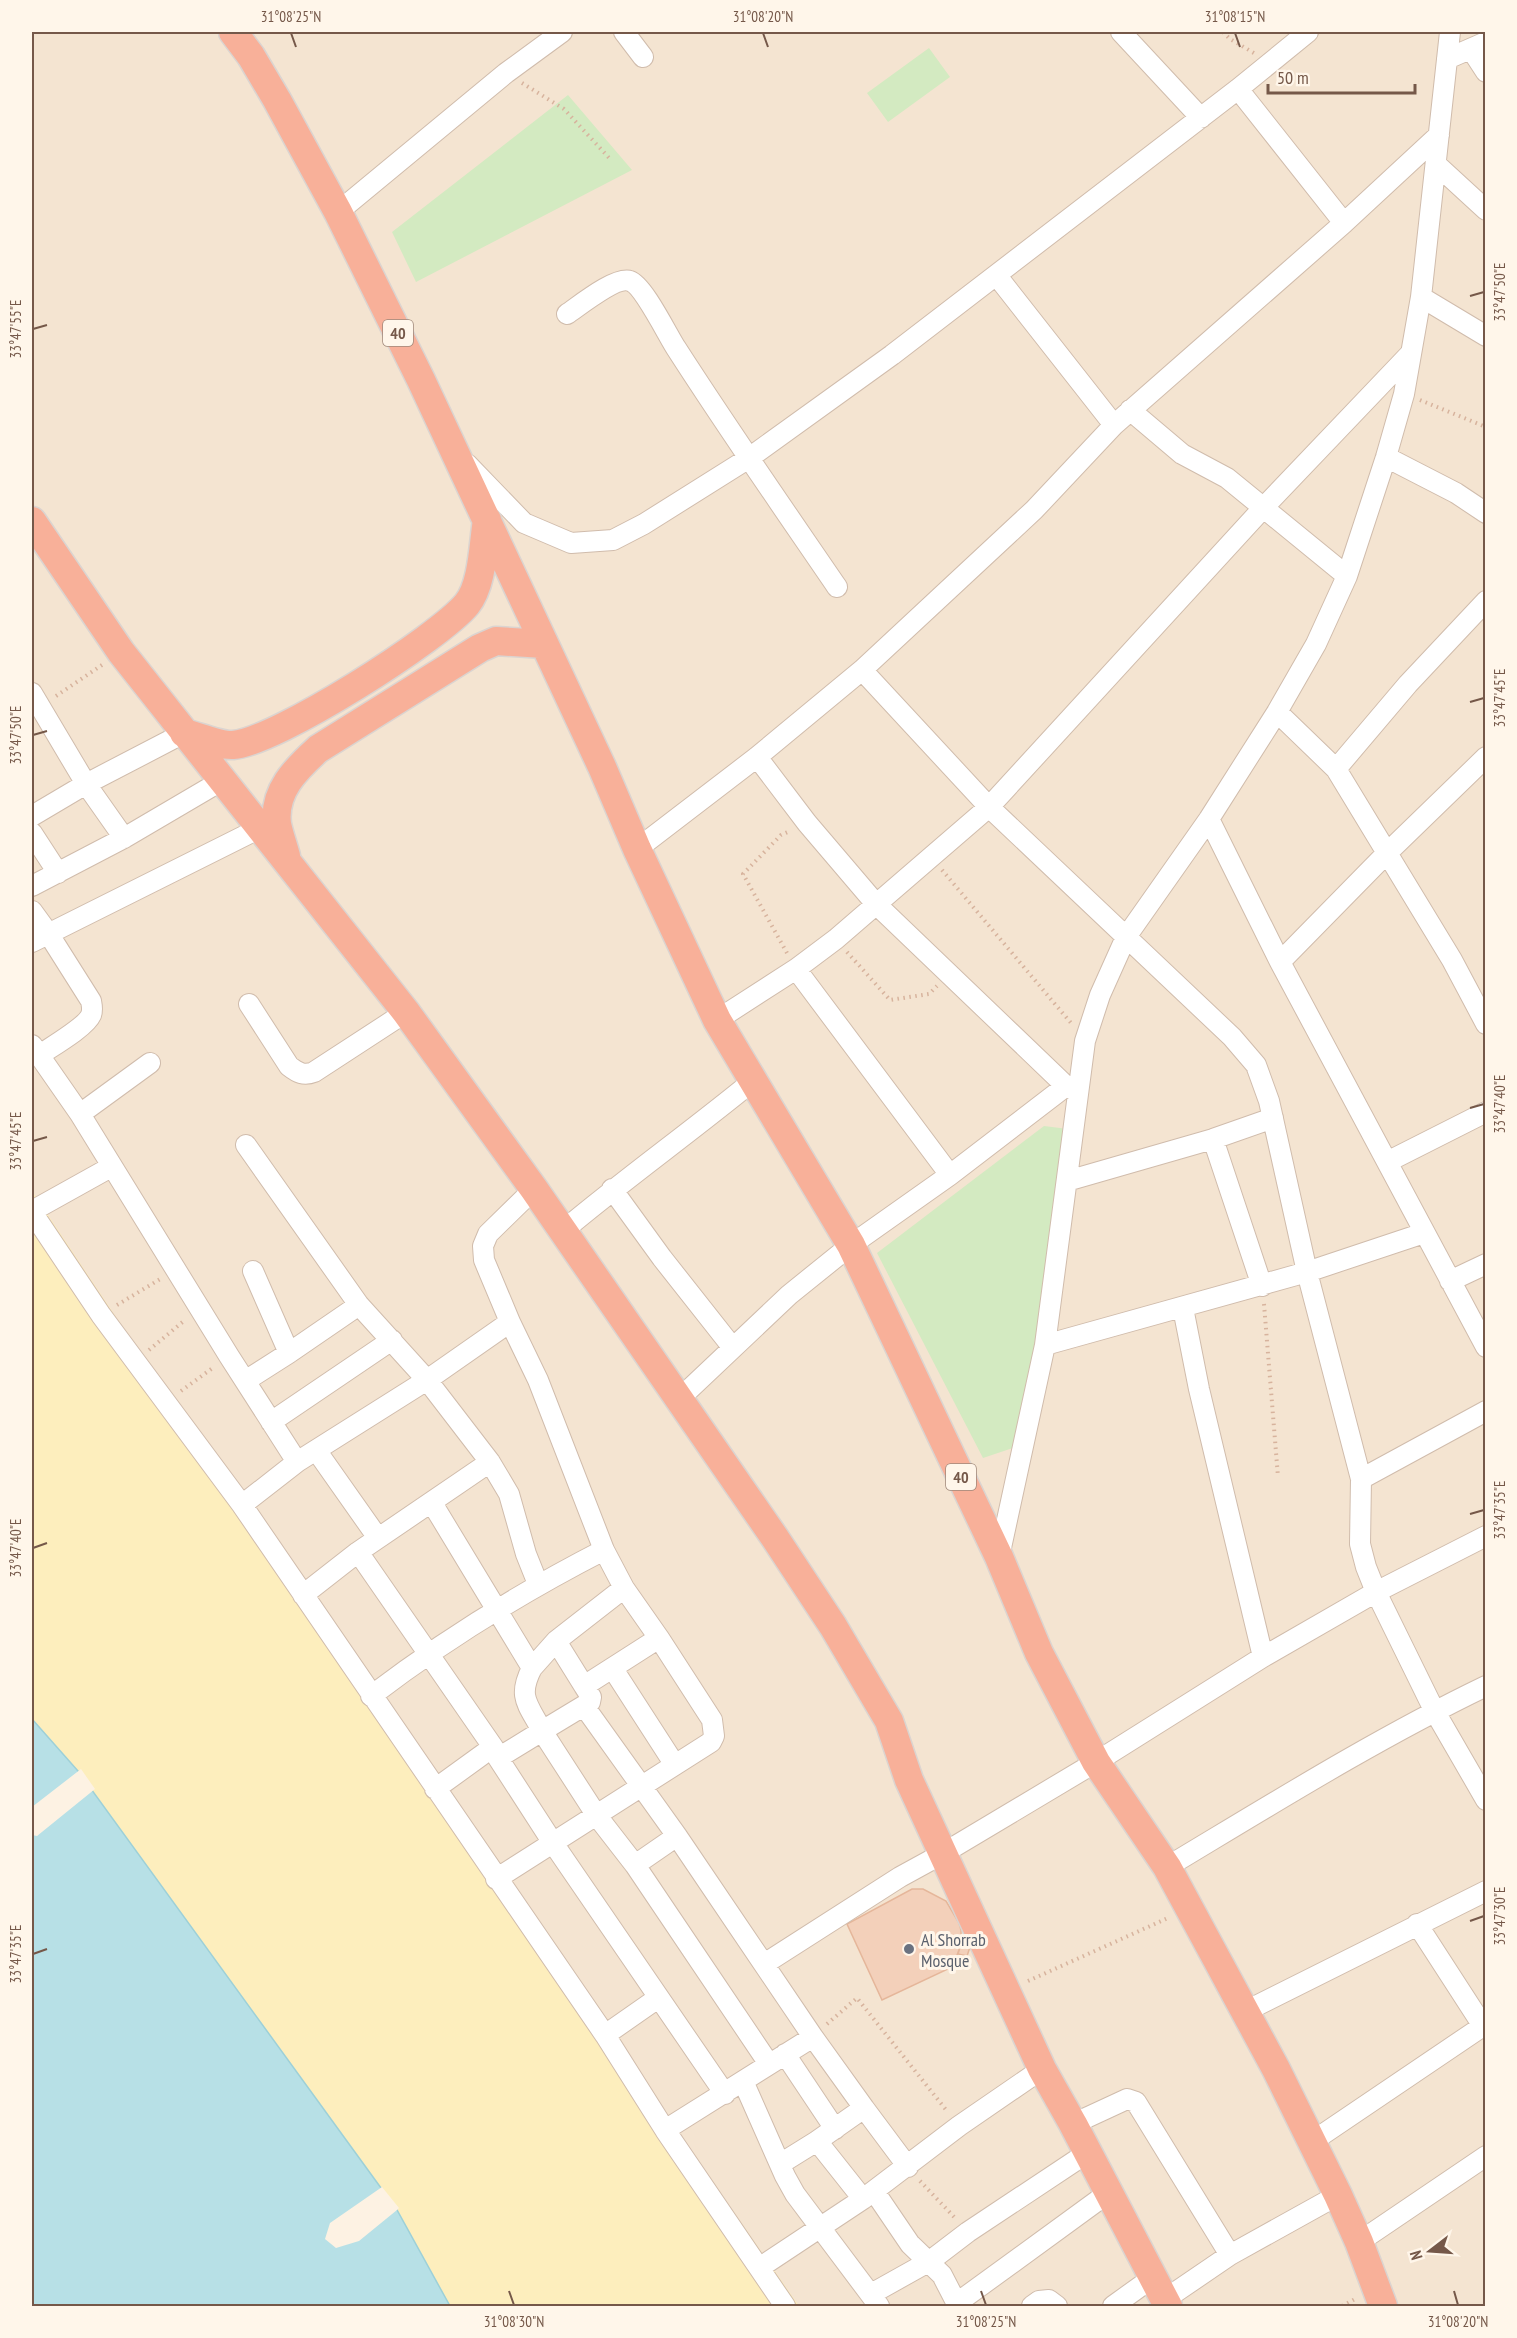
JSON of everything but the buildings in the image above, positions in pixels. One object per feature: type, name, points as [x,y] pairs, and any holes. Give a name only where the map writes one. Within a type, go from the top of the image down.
[{"type":"highway","name":"40","points":[[233,32],[251,56],[338,212],[458,454],[717,1020],[851,1245],[999,1557],[1039,1653],[1096,1762],[1167,1867],[1312,2141],[1359,2242],[1383,2307]]},
{"type":"highway","points":[[184,733],[232,746],[267,735],[355,685],[425,641],[468,603],[479,577],[487,520]]},
{"type":"highway","points":[[32,521],[121,652],[290,869],[406,1012],[564,1230],[833,1626],[889,1721],[909,1780],[1005,1991],[1042,2069],[1073,2124],[1161,2295]]},
{"type":"highway","points":[[290,869],[277,823],[281,791],[297,768],[318,749],[480,648],[496,642],[544,644]]},
{"type":"street","points":[[338,212],[506,73],[562,32]]},
{"type":"street","points":[[624,32],[644,57]]},
{"type":"street","points":[[1121,32],[1201,118]]},
{"type":"street","points":[[458,454],[524,523],[571,543],[613,540],[644,524],[749,458],[892,355],[1201,118],[1308,32]]},
{"type":"street","points":[[999,1557],[1045,1345],[1067,1181],[1072,1090],[1085,1041],[1100,995],[1126,938],[1209,819],[1277,712],[1316,644],[1347,576],[1404,394],[1421,297],[1450,32]]},
{"type":"street","points":[[1447,59],[1478,45],[1485,72]]},
{"type":"street","points":[[1238,89],[1344,223]]},
{"type":"street","points":[[637,849],[757,757],[862,670],[1034,510],[1130,410],[1344,223],[1439,135]]},
{"type":"street","points":[[1437,165],[1485,210]]},
{"type":"street","points":[[997,276],[1114,425]]},
{"type":"street","points":[[567,314],[594,295],[622,280],[630,280],[639,287],[675,347],[837,587]]},
{"type":"street","points":[[1421,297],[1485,336]]},
{"type":"street","points":[[717,1020],[796,969],[836,939],[989,807],[1264,507],[1410,354]]},
{"type":"street","points":[[1130,410],[1182,454],[1217,472],[1264,507],[1347,576]]},
{"type":"street","points":[[1386,457],[1456,493],[1485,513]]},
{"type":"street","points":[[1336,769],[1408,684],[1485,601]]},
{"type":"street","points":[[862,670],[989,807],[1252,1058],[1259,1072],[1273,1118],[1307,1272],[1361,1479],[1360,1544],[1376,1592],[1434,1710],[1485,1800]]},
{"type":"street","points":[[36,699],[86,783],[124,838]]},
{"type":"street","points":[[1277,712],[1336,769],[1452,960],[1485,1024]]},
{"type":"street","points":[[32,816],[86,783],[184,733]]},
{"type":"street","points":[[757,757],[807,823],[876,904],[947,974],[1072,1090]]},
{"type":"street","points":[[1280,962],[1485,757]]},
{"type":"street","points":[[32,886],[124,838],[221,780]]},
{"type":"street","points":[[1209,819],[1280,962],[1485,1347]]},
{"type":"street","points":[[40,937],[260,828]]},
{"type":"street","points":[[32,833],[58,873]]},
{"type":"street","points":[[32,911],[40,937],[91,1001],[93,1011],[91,1017],[83,1024],[35,1051],[80,1114],[297,1462]]},
{"type":"street","points":[[796,969],[950,1175]]},
{"type":"street","points":[[249,1004],[289,1066],[297,1072],[307,1074],[314,1072],[406,1012]]},
{"type":"street","points":[[80,1114],[150,1063]]},
{"type":"street","points":[[564,1230],[612,1189],[709,1117],[754,1080]]},
{"type":"street","points":[[678,1400],[789,1295],[851,1245],[1072,1090]]},
{"type":"street","points":[[1387,1162],[1485,1112]]},
{"type":"street","points":[[1067,1181],[1213,1139],[1273,1118]]},
{"type":"street","points":[[1213,1139],[1262,1286]]},
{"type":"street","points":[[246,1145],[359,1305],[428,1380],[490,1462],[509,1494],[537,1584]]},
{"type":"street","points":[[111,1167],[32,1211],[101,1315],[242,1505],[605,2035],[665,2130],[785,2307]]},
{"type":"street","points":[[496,1879],[711,1742],[714,1736],[712,1720],[624,1588],[604,1550],[538,1380],[484,1260],[483,1246],[494,1225],[534,1189]]},
{"type":"street","points":[[612,1189],[662,1258],[733,1348]]},
{"type":"street","points":[[1045,1345],[1262,1286],[1424,1233]]},
{"type":"street","points":[[1450,1281],[1485,1264]]},
{"type":"street","points":[[253,1271],[289,1353]]},
{"type":"street","points":[[245,1381],[359,1305]]},
{"type":"street","points":[[1183,1308],[1199,1389],[1263,1657]]},
{"type":"street","points":[[242,1505],[297,1462],[428,1380],[510,1322]]},
{"type":"street","points":[[271,1422],[392,1340]]},
{"type":"street","points":[[1361,1479],[1485,1411]]},
{"type":"street","points":[[316,1450],[378,1538]]},
{"type":"street","points":[[303,1595],[358,1552],[490,1462]]},
{"type":"street","points":[[432,1503],[532,1668]]},
{"type":"street","points":[[764,1964],[900,1877],[1096,1762],[1263,1657],[1376,1592],[1485,1536]]},
{"type":"street","points":[[371,1696],[427,1653],[497,1608],[537,1584],[604,1550]]},
{"type":"street","points":[[358,1552],[496,1752],[553,1843],[725,2094]]},
{"type":"street","points":[[624,1588],[556,1641],[532,1668],[524,1684],[523,1692],[542,1731],[597,1816],[635,1864],[777,2059],[835,2129]]},
{"type":"street","points":[[584,1686],[659,1638]]},
{"type":"street","points":[[435,1789],[496,1752],[542,1731],[591,1701],[556,1641]]},
{"type":"street","points":[[613,1669],[675,1765]]},
{"type":"street","points":[[1167,1867],[1434,1710],[1485,1686]]},
{"type":"street","points":[[584,1706],[677,1836],[813,2037],[908,2167]]},
{"type":"street","points":[[635,1864],[677,1836]]},
{"type":"street","points":[[1244,2012],[1485,1891]]},
{"type":"street","points":[[1312,2141],[1484,2025],[1418,1924]]},
{"type":"street","points":[[605,2035],[658,1998]]},
{"type":"street","points":[[665,2130],[813,2037]]},
{"type":"street","points":[[759,2268],[908,2167],[959,2126],[1042,2069]]},
{"type":"street","points":[[743,2081],[795,2194],[875,2300],[968,2232],[1087,2153]]},
{"type":"street","points":[[1073,2124],[1127,2099],[1136,2103],[1230,2255]]},
{"type":"street","points":[[780,2164],[864,2108]]},
{"type":"street","points":[[817,2141],[910,2244],[930,2261],[942,2275],[958,2305],[1108,2193]]},
{"type":"street","points":[[1359,2242],[1485,2156]]},
{"type":"street","points":[[1113,2307],[1161,2295],[1338,2195]]},
{"type":"street","points":[[1032,2307],[1039,2301],[1049,2300],[1057,2307]]},
{"type":"path","points":[[1223,32],[1230,39],[1270,63]]},
{"type":"path","points":[[506,73],[564,109],[611,160]]},
{"type":"path","points":[[1404,394],[1485,427]]},
{"type":"path","points":[[36,699],[121,652]]},
{"type":"path","points":[[796,969],[743,874],[781,835],[807,823]]},
{"type":"path","points":[[932,858],[1019,959],[1085,1041]]},
{"type":"path","points":[[836,939],[890,1000],[929,994],[947,974]]},
{"type":"path","points":[[101,1315],[176,1270]]},
{"type":"path","points":[[1262,1286],[1278,1477]]},
{"type":"path","points":[[135,1362],[199,1308]]},
{"type":"path","points":[[166,1402],[229,1356]]},
{"type":"path","points":[[1005,1991],[1188,1909]]},
{"type":"path","points":[[813,2037],[857,1998],[959,2126]]},
{"type":"path","points":[[908,2167],[968,2232]]},
{"type":"shaded area","points":[[32,32],[1485,32],[1485,2306],[773,2306],[32,1284]]},
{"type":"green space","points":[[929,48],[950,77],[888,122],[867,93]]},
{"type":"green space","points":[[568,95],[632,170],[416,282],[392,232]]},
{"type":"green space","points":[[1044,1126],[1068,1129],[1025,1444],[983,1458],[877,1253]]},
{"type":"sand","points":[[32,1191],[146,1362],[799,2306],[226,2306],[32,1986]]},
{"type":"water","points":[[32,1719],[78,1771],[397,2210],[450,2306],[32,2306]]},
{"type":"pier","points":[[81,1769],[95,1789],[37,1836],[32,1835],[32,1807]]},
{"type":"pier","points":[[382,2187],[399,2208],[397,2210],[359,2241],[336,2248],[325,2239],[330,2223]]},
{"type":"place","name":"Al Shorrab Mosque","points":[[909,1949]]}]
